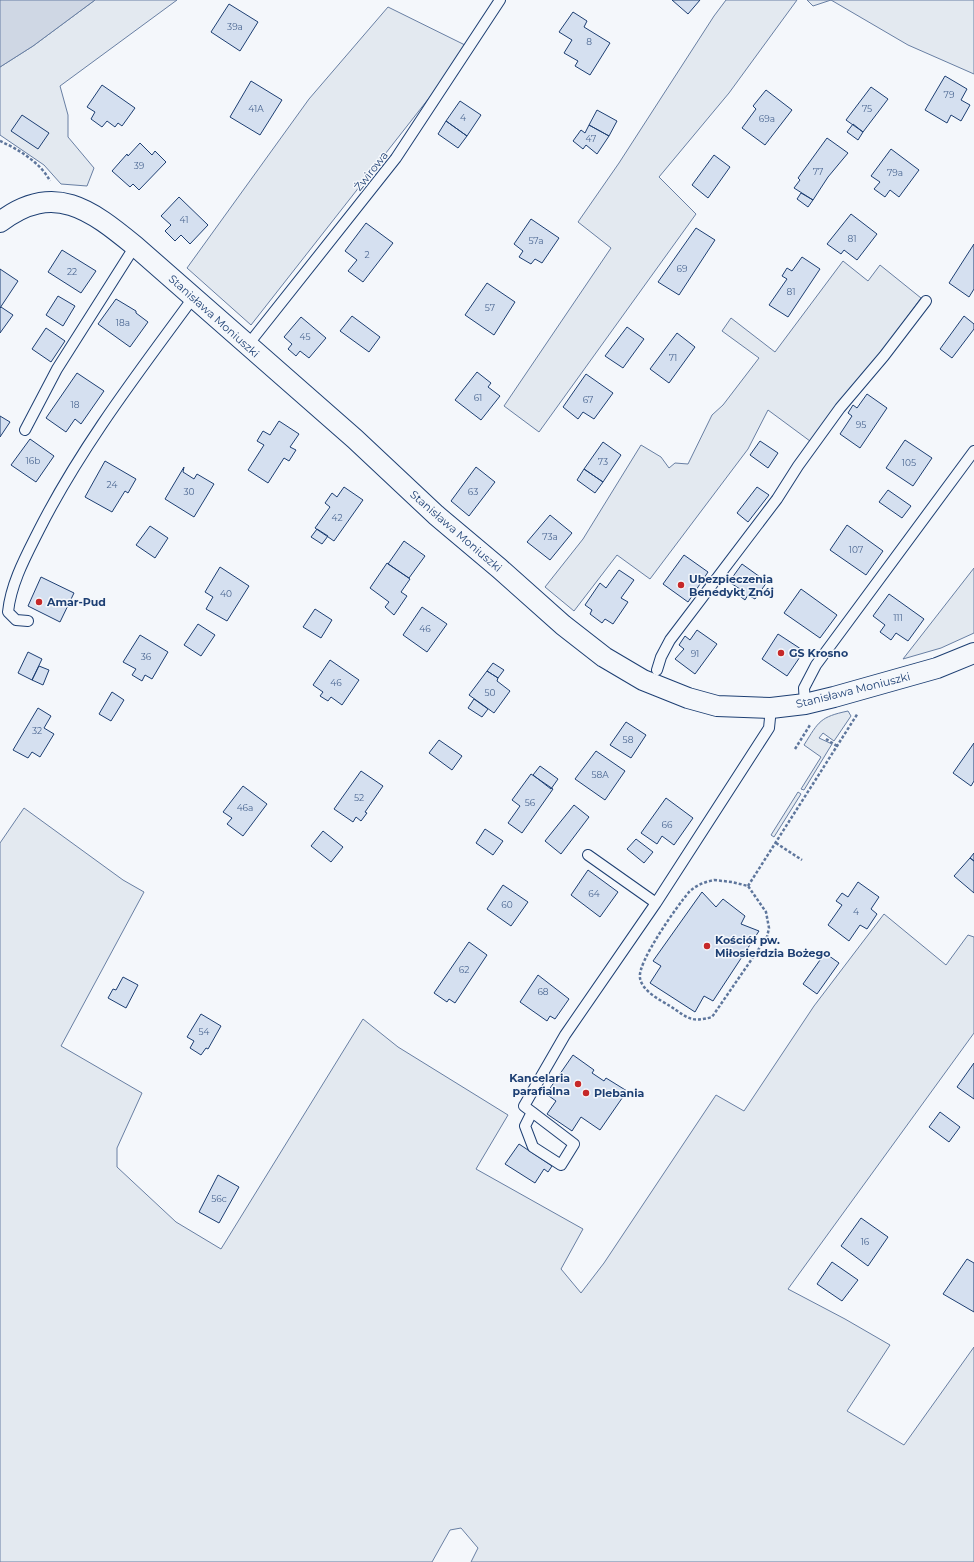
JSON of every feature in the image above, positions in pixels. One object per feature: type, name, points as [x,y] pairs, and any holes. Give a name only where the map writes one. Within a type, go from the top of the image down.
[{"type":"street","name":"Stanisława Moniuszki","points":[[0,222],[10,214],[32,205],[56,201],[82,207],[101,218],[355,439],[436,515],[563,625],[604,657],[643,680],[688,698],[717,706],[771,708],[805,704],[937,668],[974,653]]},
{"type":"lane","name":"Żwirowa","points":[[248,346],[396,158],[500,0]]},
{"type":"lane","points":[[25,430],[57,369],[135,246]]},
{"type":"lane","points":[[28,621],[16,620],[8,612],[10,596],[27,555],[55,500],[93,437],[193,298]]},
{"type":"lane","points":[[657,670],[670,640],[778,499],[798,466],[840,408],[884,356],[926,301]]},
{"type":"lane","points":[[805,704],[804,688],[816,665],[974,451]]},
{"type":"lane","points":[[532,1112],[525,1126],[533,1147],[561,1165],[574,1144],[532,1112],[524,1106],[565,1035],[656,903],[769,728],[771,708]]},
{"type":"lane","points":[[588,855],[656,903]]},
{"type":"path","points":[[0,141],[11,146],[45,171],[54,189],[56,201]]},
{"type":"path","points":[[748,886],[861,707]]},
{"type":"path","points":[[795,749],[810,724]]},
{"type":"path","points":[[826,739],[837,746]]},
{"type":"path","points":[[776,843],[802,860]]},
{"type":"path","points":[[714,880],[748,886],[766,912],[769,928],[767,937],[712,1017],[698,1021],[689,1018],[644,988],[640,979],[640,969],[666,924],[690,891],[702,883],[714,880]]},
{"type":"shaded area","points":[[0,0],[95,0],[33,46],[0,67]]},
{"type":"shaded area","points":[[95,0],[177,0],[60,86],[68,115],[68,137],[94,168],[87,186],[61,184],[44,165],[0,135],[0,67],[33,46]]},
{"type":"shaded area","points":[[726,0],[797,0],[729,93],[659,177],[696,214],[539,432],[504,406],[611,248],[578,222],[619,163],[714,16]]},
{"type":"shaded area","points":[[807,0],[831,0],[813,6]]},
{"type":"shaded area","points":[[831,0],[974,0],[974,74],[908,45]]},
{"type":"shaded area","points":[[388,7],[469,47],[251,325],[187,268],[309,99]]},
{"type":"shaded area","points":[[843,261],[868,281],[880,265],[921,298],[814,444],[768,410],[748,449],[650,579],[617,555],[574,611],[545,587],[583,539],[641,445],[661,457],[669,468],[675,463],[688,464],[712,415],[723,405],[759,358],[722,331],[731,318],[775,352]]},
{"type":"shaded area","points":[[974,568],[974,633],[941,648],[903,659]]},
{"type":"shaded area","points":[[848,711],[851,716],[834,741],[823,733],[819,738],[832,744],[804,790],[801,789],[821,757],[804,745],[813,730],[821,721],[831,715]]},
{"type":"shaded area","points":[[798,792],[801,794],[774,837],[771,835]]},
{"type":"shaded area","points":[[24,808],[123,880],[144,892],[61,1046],[142,1093],[117,1148],[117,1167],[176,1222],[221,1249],[363,1019],[398,1047],[508,1115],[476,1169],[583,1229],[561,1269],[581,1293],[604,1263],[716,1095],[744,1111],[814,1006],[884,914],[946,965],[968,935],[974,937],[974,1033],[788,1289],[890,1345],[847,1411],[904,1445],[974,1347],[974,1562],[471,1562],[478,1548],[461,1528],[450,1530],[432,1562],[0,1562],[0,843]]},
{"type":"building","points":[[672,0],[700,0],[688,14]]},
{"type":"building","points":[[229,4],[258,22],[240,51],[211,32]]},
{"type":"building","points":[[573,12],[587,21],[584,27],[610,43],[590,75],[575,66],[578,61],[564,53],[572,40],[559,32]]},
{"type":"building","points":[[945,76],[967,89],[961,100],[970,105],[961,121],[951,115],[947,123],[925,110]]},
{"type":"building","points":[[251,81],[282,100],[260,135],[230,117]]},
{"type":"building","points":[[102,85],[135,108],[122,126],[118,123],[115,127],[107,121],[102,127],[91,119],[95,112],[87,107]]},
{"type":"building","points":[[871,87],[888,99],[863,132],[846,120]]},
{"type":"building","points":[[766,90],[792,110],[765,145],[742,128],[756,109],[753,106]]},
{"type":"building","points":[[460,101],[481,115],[467,136],[446,121]]},
{"type":"building","points":[[597,110],[617,121],[609,136],[589,125]]},
{"type":"building","points":[[22,115],[49,133],[38,149],[11,131]]},
{"type":"building","points":[[446,121],[467,136],[458,148],[438,134]]},
{"type":"building","points":[[853,124],[863,132],[858,140],[847,132]]},
{"type":"building","points":[[589,125],[609,136],[597,154],[586,145],[583,149],[573,141],[581,130],[585,133]]},
{"type":"building","points":[[827,138],[848,153],[828,177],[813,200],[794,188],[800,180],[798,178]]},
{"type":"building","points":[[140,143],[152,155],[155,151],[166,162],[139,190],[133,184],[130,187],[112,171],[127,154],[128,156]]},
{"type":"building","points":[[891,149],[919,170],[899,197],[890,190],[885,197],[874,189],[880,182],[871,176]]},
{"type":"building","points":[[714,155],[730,167],[708,198],[692,185]]},
{"type":"building","points":[[801,193],[813,200],[808,207],[797,199]]},
{"type":"building","points":[[179,197],[208,225],[190,244],[181,235],[175,241],[165,231],[171,225],[161,216]]},
{"type":"building","points":[[851,214],[877,234],[857,260],[844,250],[841,254],[827,244]]},
{"type":"building","points":[[531,219],[559,238],[542,263],[535,259],[531,264],[519,257],[523,251],[514,244]]},
{"type":"building","points":[[366,223],[393,243],[363,282],[348,271],[357,260],[345,251]]},
{"type":"building","points":[[696,228],[715,240],[679,295],[658,282]]},
{"type":"building","points":[[974,244],[974,289],[969,297],[949,283]]},
{"type":"building","points":[[62,250],[96,271],[81,293],[48,272]]},
{"type":"building","points":[[802,257],[820,269],[788,317],[769,305],[787,279],[782,276],[787,268],[792,271]]},
{"type":"building","points":[[0,269],[18,281],[0,308]]},
{"type":"building","points":[[487,283],[515,302],[494,335],[465,315]]},
{"type":"building","points":[[58,296],[75,306],[63,326],[46,315]]},
{"type":"building","points":[[116,299],[136,311],[136,313],[148,322],[130,347],[98,324]]},
{"type":"building","points":[[1,307],[13,315],[0,333],[0,308]]},
{"type":"building","points":[[352,316],[380,337],[369,352],[340,331]]},
{"type":"building","points":[[964,316],[974,324],[974,329],[952,358],[940,349]]},
{"type":"building","points":[[301,317],[326,338],[309,358],[300,351],[296,356],[288,349],[292,344],[284,337]]},
{"type":"building","points":[[627,327],[644,339],[623,368],[605,356]]},
{"type":"building","points":[[46,328],[65,341],[51,362],[32,349]]},
{"type":"building","points":[[677,333],[695,347],[669,383],[650,369]]},
{"type":"building","points":[[477,372],[491,383],[488,387],[500,396],[481,420],[455,400]]},
{"type":"building","points":[[77,373],[104,391],[81,424],[75,419],[66,432],[46,418]]},
{"type":"building","points":[[586,374],[613,393],[594,419],[583,412],[578,419],[563,407]]},
{"type":"building","points":[[867,394],[887,408],[860,448],[840,434],[852,416],[848,413],[853,405],[857,408]]},
{"type":"building","points":[[0,416],[10,422],[0,437]]},
{"type":"building","points":[[279,421],[299,434],[290,447],[296,450],[289,461],[284,458],[268,483],[248,470],[264,445],[257,441],[263,431],[270,435]]},
{"type":"building","points":[[30,439],[54,456],[36,482],[11,465]]},
{"type":"building","points":[[905,440],[932,458],[913,486],[886,468]]},
{"type":"building","points":[[760,441],[778,453],[768,468],[750,455]]},
{"type":"building","points":[[603,442],[621,455],[603,482],[584,469]]},
{"type":"building","points":[[105,461],[136,479],[128,493],[125,491],[112,512],[85,497]]},
{"type":"building","points":[[184,467],[183,472],[194,479],[197,474],[214,484],[194,517],[165,499]]},
{"type":"building","points":[[476,467],[495,482],[469,516],[451,501]]},
{"type":"building","points":[[584,469],[603,482],[595,493],[577,480]]},
{"type":"building","points":[[344,487],[363,500],[334,541],[315,528],[330,507],[325,503],[332,493],[337,497]]},
{"type":"building","points":[[757,487],[769,495],[748,522],[737,513]]},
{"type":"building","points":[[888,490],[911,506],[902,518],[879,502]]},
{"type":"building","points":[[550,515],[572,533],[550,560],[527,542]]},
{"type":"building","points":[[847,525],[883,551],[866,575],[830,550]]},
{"type":"building","points":[[150,526],[168,538],[155,558],[136,545]]},
{"type":"building","points":[[317,529],[328,536],[322,544],[311,537]]},
{"type":"building","points":[[404,541],[425,556],[409,578],[388,564]]},
{"type":"building","points":[[684,555],[708,572],[688,602],[663,584]]},
{"type":"building","points":[[387,563],[410,579],[401,592],[407,596],[394,615],[385,607],[389,602],[370,588]]},
{"type":"building","points":[[742,564],[767,582],[755,599],[748,595],[745,600],[737,594],[740,589],[729,582]]},
{"type":"building","points":[[220,567],[249,586],[227,621],[206,609],[213,597],[205,592]]},
{"type":"building","points":[[619,570],[634,580],[621,598],[628,602],[613,624],[605,619],[602,623],[590,614],[592,610],[585,605],[600,583],[606,588]]},
{"type":"building","points":[[41,577],[74,593],[60,622],[28,606]]},
{"type":"building","points":[[801,589],[837,615],[820,638],[784,613]]},
{"type":"building","points":[[889,594],[924,619],[908,641],[896,633],[891,640],[880,632],[885,625],[873,616]]},
{"type":"building","points":[[422,607],[447,624],[427,652],[403,635]]},
{"type":"building","points":[[315,609],[332,620],[321,638],[303,627]]},
{"type":"building","points":[[198,624],[215,635],[201,656],[184,645]]},
{"type":"building","points":[[697,630],[717,644],[695,674],[675,659],[684,649],[679,645],[685,636],[690,640]]},
{"type":"building","points":[[778,634],[804,651],[787,676],[762,659]]},
{"type":"building","points":[[140,635],[168,652],[152,679],[145,675],[142,681],[132,675],[136,669],[123,662]]},
{"type":"building","points":[[28,652],[42,659],[32,680],[18,673]]},
{"type":"building","points":[[330,660],[359,680],[342,705],[331,697],[328,701],[320,696],[323,692],[313,685]]},
{"type":"building","points":[[493,663],[504,670],[498,678],[487,671]]},
{"type":"building","points":[[39,666],[49,670],[43,685],[32,680]]},
{"type":"building","points":[[487,671],[498,678],[497,681],[510,691],[494,713],[469,695]]},
{"type":"building","points":[[112,692],[124,700],[111,721],[99,714]]},
{"type":"building","points":[[474,699],[488,709],[482,717],[468,708]]},
{"type":"building","points":[[38,708],[51,716],[44,728],[54,734],[40,757],[32,752],[28,758],[13,750]]},
{"type":"building","points":[[626,722],[646,735],[631,758],[610,745]]},
{"type":"building","points":[[439,740],[462,756],[452,770],[429,753]]},
{"type":"building","points":[[974,743],[974,781],[971,786],[953,773]]},
{"type":"building","points":[[596,751],[625,771],[605,800],[575,779]]},
{"type":"building","points":[[540,766],[558,779],[551,789],[533,775]]},
{"type":"building","points":[[361,771],[383,786],[365,812],[367,813],[361,821],[356,817],[353,822],[334,809]]},
{"type":"building","points":[[531,774],[553,789],[522,833],[508,823],[520,806],[512,800]]},
{"type":"building","points":[[243,786],[267,804],[243,836],[227,824],[232,818],[223,812]]},
{"type":"building","points":[[666,798],[693,818],[674,845],[662,836],[657,844],[641,833]]},
{"type":"building","points":[[574,805],[589,817],[561,854],[545,841]]},
{"type":"building","points":[[485,829],[503,841],[493,855],[476,843]]},
{"type":"building","points":[[323,831],[343,847],[331,862],[311,846]]},
{"type":"building","points":[[636,839],[653,852],[644,863],[627,849]]},
{"type":"building","points":[[974,853],[974,861],[970,858]]},
{"type":"building","points":[[970,858],[974,861],[974,893],[954,876]]},
{"type":"building","points":[[588,870],[618,892],[600,917],[571,895]]},
{"type":"building","points":[[858,882],[879,897],[871,909],[877,914],[867,929],[860,925],[849,941],[828,925],[842,905],[836,901],[842,893],[848,897]]},
{"type":"building","points":[[503,885],[528,902],[511,926],[487,909]]},
{"type":"building","name":"Kościół pw. Miłosierdzia Bożego","points":[[702,892],[716,907],[723,899],[745,916],[741,924],[759,931],[713,1001],[704,996],[695,1012],[650,983],[661,966],[653,961]]},
{"type":"building","points":[[469,942],[487,955],[455,1003],[449,999],[447,1002],[434,993]]},
{"type":"building","points":[[825,953],[839,963],[817,994],[803,984]]},
{"type":"building","points":[[538,975],[569,999],[555,1019],[550,1016],[547,1021],[520,1002]]},
{"type":"building","points":[[123,977],[138,985],[126,1008],[108,998],[113,989],[116,990]]},
{"type":"building","points":[[201,1014],[221,1026],[208,1049],[206,1048],[201,1055],[190,1048],[194,1041],[187,1037]]},
{"type":"building","name":"Plebania","points":[[573,1055],[594,1070],[592,1073],[604,1081],[606,1078],[627,1091],[600,1130],[581,1117],[572,1131],[547,1114],[556,1101],[546,1094]]},
{"type":"building","points":[[974,1063],[974,1099],[957,1087]]},
{"type":"building","points":[[940,1112],[960,1127],[949,1142],[929,1127]]},
{"type":"building","points":[[519,1144],[552,1166],[548,1172],[544,1169],[535,1183],[505,1164]]},
{"type":"building","points":[[218,1175],[239,1187],[219,1223],[199,1212]]},
{"type":"building","points":[[861,1218],[888,1237],[868,1266],[841,1246]]},
{"type":"building","points":[[967,1259],[974,1263],[974,1312],[943,1294]]},
{"type":"building","points":[[832,1262],[858,1280],[842,1301],[817,1284]]},
{"type":"place","name":"Ubezpieczenia Benedykt Znój","points":[[681,585]]},
{"type":"place","name":"Amar-Pud","points":[[39,602]]},
{"type":"place","name":"GS Krosno","points":[[781,653]]},
{"type":"place","name":"Kościół pw. Miłosierdzia Bożego","points":[[707,946]]},
{"type":"place","name":"Kancelaria parafialna","points":[[578,1084]]},
{"type":"place","name":"Plebania","points":[[586,1093]]}]
